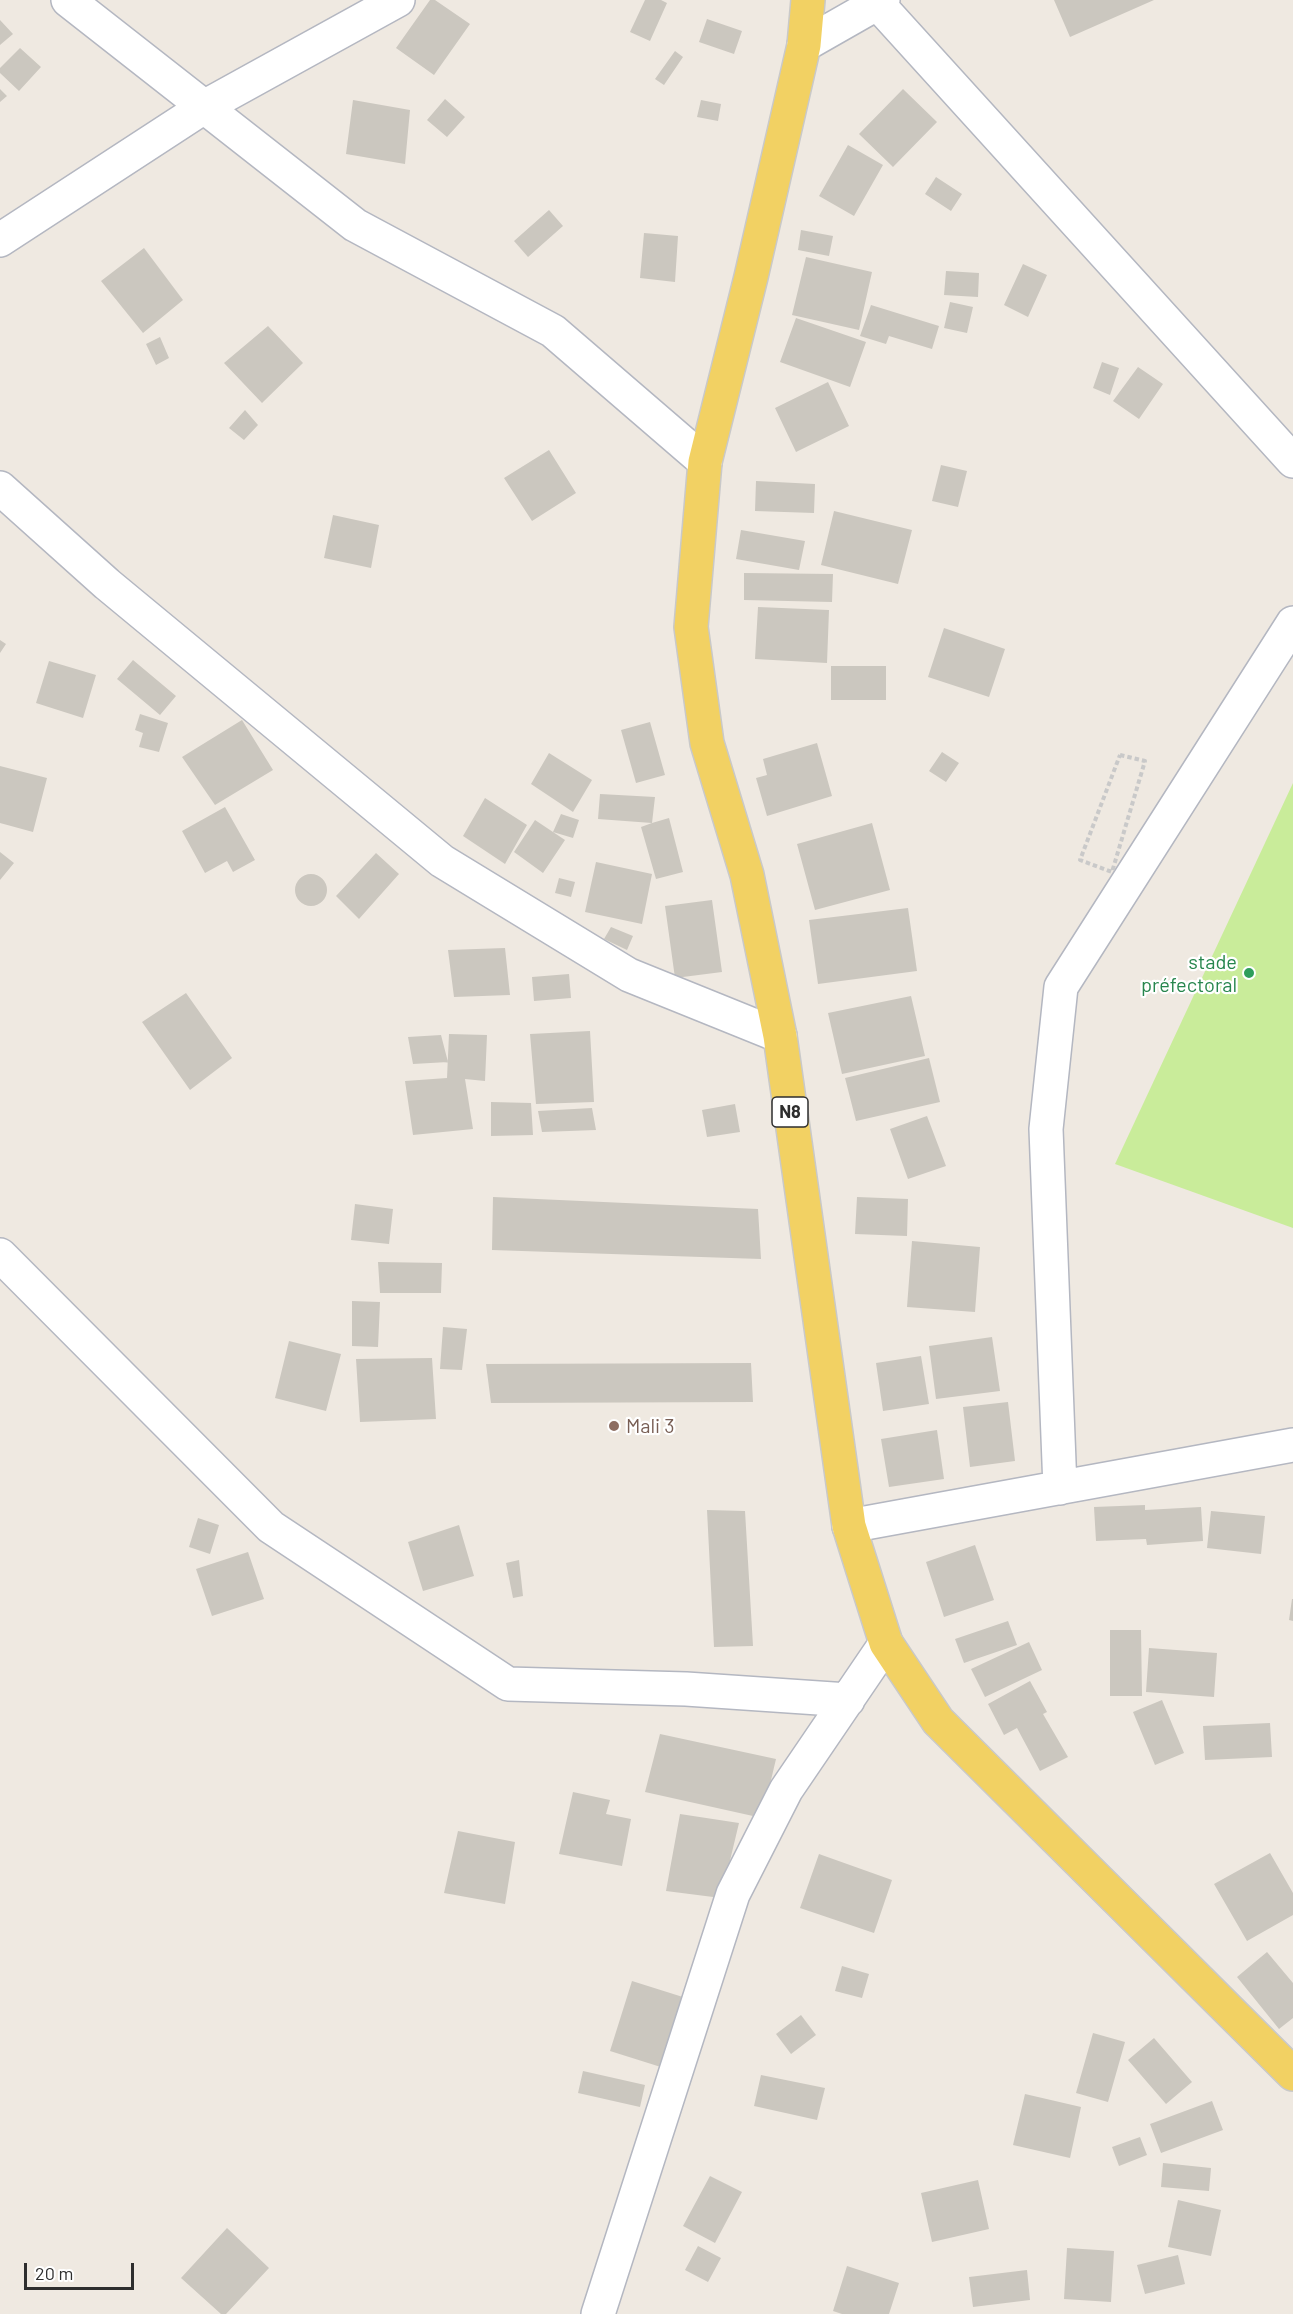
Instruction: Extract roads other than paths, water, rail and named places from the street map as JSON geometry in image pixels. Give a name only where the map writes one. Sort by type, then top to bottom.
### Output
[{"type":"main road","name":"N8","points":[[808,0],[804,45],[751,278],[705,462],[691,627],[707,744],[747,875],[780,1036],[849,1526],[886,1643],[938,1721],[1293,2074]]},
{"type":"street","points":[[68,0],[355,225],[554,331],[705,462]]},
{"type":"street","points":[[0,240],[204,107],[398,0]]},
{"type":"street","points":[[804,45],[880,2],[1293,461]]},
{"type":"street","points":[[0,488],[107,584],[442,861],[629,975],[780,1036]]},
{"type":"street","points":[[1060,1488],[1046,1129],[1061,987],[1293,623]]},
{"type":"street","points":[[0,1255],[271,1527],[508,1684],[686,1689],[848,1700]]},
{"type":"street","points":[[849,1526],[1293,1445]]},
{"type":"street","points":[[598,2314],[733,1894],[786,1791],[886,1643]]},
{"type":"place","name":"stade préfectoral","points":[[1249,973]]},
{"type":"place","name":"Mali 3","points":[[614,1426]]}]
